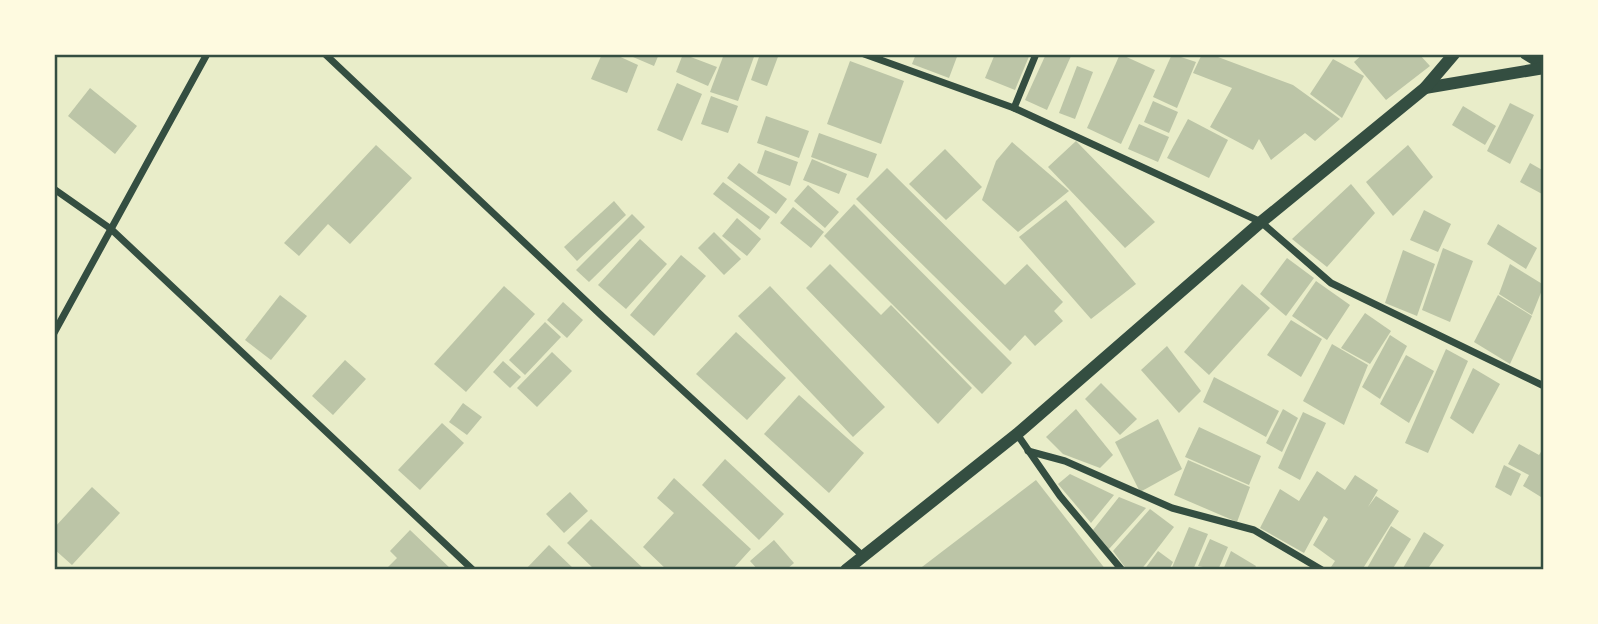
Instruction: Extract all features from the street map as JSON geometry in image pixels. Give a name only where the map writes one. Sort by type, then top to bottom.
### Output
[{"type":"street","points":[[54,333],[207,54]]},
{"type":"street","points":[[325,54],[603,317],[863,556]]},
{"type":"street","points":[[864,54],[1014,108],[1261,222],[1331,283],[1544,386]]},
{"type":"street","points":[[1014,108],[1036,54]]},
{"type":"street","points":[[1526,54],[1544,66]]},
{"type":"street","points":[[846,570],[1017,434],[1261,222],[1425,88],[1452,55]]},
{"type":"street","points":[[1425,88],[1544,66]]},
{"type":"street","points":[[54,189],[111,229],[473,570]]},
{"type":"street","points":[[1017,434],[1060,496],[1122,570]]},
{"type":"street","points":[[1028,451],[1065,461],[1172,508],[1254,530],[1322,570]]},
{"type":"building","points":[[602,54],[614,54],[638,65],[627,93],[591,79]]},
{"type":"building","points":[[626,54],[659,54],[654,66]]},
{"type":"building","points":[[683,54],[717,67],[708,86],[676,72]]},
{"type":"building","points":[[724,54],[755,54],[738,101],[710,92]]},
{"type":"building","points":[[760,54],[779,54],[767,86],[751,80]]},
{"type":"building","points":[[916,54],[958,54],[949,78],[912,64]]},
{"type":"building","points":[[995,54],[1030,54],[1015,90],[985,78]]},
{"type":"building","points":[[1046,54],[1071,56],[1047,110],[1025,100]]},
{"type":"building","points":[[1120,54],[1155,70],[1121,144],[1087,128]]},
{"type":"building","points":[[1172,54],[1196,62],[1177,108],[1153,97]]},
{"type":"building","points":[[1202,54],[1210,54],[1293,85],[1340,119],[1315,141],[1305,133],[1271,160],[1259,139],[1253,150],[1210,127],[1232,88],[1193,73]]},
{"type":"building","points":[[1363,54],[1419,54],[1430,66],[1386,100],[1354,62]]},
{"type":"building","points":[[1333,59],[1364,76],[1342,118],[1310,94]]},
{"type":"building","points":[[850,61],[904,81],[881,144],[827,124]]},
{"type":"building","points":[[1077,66],[1093,72],[1075,119],[1059,113]]},
{"type":"building","points":[[677,83],[702,94],[682,141],[657,130]]},
{"type":"building","points":[[90,88],[137,126],[115,154],[68,116]]},
{"type":"building","points":[[711,96],[738,106],[728,133],[701,124]]},
{"type":"building","points":[[1153,101],[1178,112],[1169,133],[1144,122]]},
{"type":"building","points":[[1510,103],[1534,115],[1510,164],[1487,151]]},
{"type":"building","points":[[1463,106],[1496,126],[1485,145],[1452,125]]},
{"type":"building","points":[[766,116],[809,131],[799,158],[757,143]]},
{"type":"building","points":[[1188,119],[1228,140],[1209,178],[1167,158]]},
{"type":"building","points":[[1139,124],[1169,137],[1158,162],[1128,149]]},
{"type":"building","points":[[819,133],[877,154],[868,178],[811,157]]},
{"type":"building","points":[[1076,141],[1155,222],[1125,248],[1048,167]]},
{"type":"building","points":[[1012,142],[1069,191],[1018,232],[982,200],[996,161]]},
{"type":"building","points":[[376,145],[412,178],[350,244],[328,224],[299,256],[284,243]]},
{"type":"building","points":[[1408,145],[1433,177],[1393,216],[1366,182]]},
{"type":"building","points":[[945,149],[982,187],[946,220],[909,184]]},
{"type":"building","points":[[765,150],[798,162],[790,186],[757,173]]},
{"type":"building","points":[[812,159],[847,174],[839,194],[803,180]]},
{"type":"building","points":[[739,163],[787,199],[776,214],[727,178]]},
{"type":"building","points":[[1530,163],[1544,171],[1544,195],[1520,182]]},
{"type":"building","points":[[887,168],[1005,285],[1027,264],[1063,302],[1054,311],[1063,321],[1035,346],[1025,335],[1010,351],[856,199]]},
{"type":"building","points":[[723,182],[770,217],[760,230],[713,194]]},
{"type":"building","points":[[1351,184],[1375,213],[1327,267],[1292,239]]},
{"type":"building","points":[[808,185],[839,212],[825,228],[794,201]]},
{"type":"building","points":[[1066,200],[1136,284],[1091,319],[1019,237]]},
{"type":"building","points":[[614,201],[626,215],[577,261],[564,247]]},
{"type":"building","points":[[854,204],[1012,363],[982,394],[824,236]]},
{"type":"building","points":[[793,207],[824,232],[811,248],[780,223]]},
{"type":"building","points":[[1424,210],[1451,224],[1438,252],[1410,240]]},
{"type":"building","points":[[632,214],[645,227],[589,282],[576,270]]},
{"type":"building","points":[[737,218],[761,239],[747,256],[722,236]]},
{"type":"building","points":[[1498,224],[1537,248],[1526,269],[1487,244]]},
{"type":"building","points":[[714,232],[741,259],[724,275],[698,248]]},
{"type":"building","points":[[640,239],[667,264],[626,309],[598,285]]},
{"type":"building","points":[[1443,248],[1473,261],[1450,322],[1422,310]]},
{"type":"building","points":[[1403,250],[1435,264],[1417,316],[1385,303]]},
{"type":"building","points":[[681,255],[706,276],[654,336],[630,315]]},
{"type":"building","points":[[1287,258],[1314,278],[1286,316],[1260,294]]},
{"type":"building","points":[[830,264],[881,315],[891,305],[972,388],[938,424],[806,288]]},
{"type":"building","points":[[1510,264],[1544,285],[1532,315],[1499,294]]},
{"type":"building","points":[[1316,281],[1350,305],[1327,340],[1292,316]]},
{"type":"building","points":[[1242,284],[1270,308],[1209,375],[1184,352]]},
{"type":"building","points":[[504,286],[535,314],[466,392],[434,364]]},
{"type":"building","points":[[770,286],[885,407],[853,437],[738,316]]},
{"type":"building","points":[[280,295],[307,316],[271,360],[245,340]]},
{"type":"building","points":[[1498,295],[1532,316],[1510,364],[1474,342]]},
{"type":"building","points":[[563,302],[583,320],[567,338],[547,320]]},
{"type":"building","points":[[1365,313],[1391,331],[1370,364],[1341,348]]},
{"type":"building","points":[[1291,320],[1322,339],[1301,377],[1267,355]]},
{"type":"building","points":[[545,322],[561,337],[525,375],[509,360]]},
{"type":"building","points":[[736,332],[786,378],[747,420],[696,374]]},
{"type":"building","points":[[1390,335],[1407,346],[1380,399],[1362,387]]},
{"type":"building","points":[[1332,344],[1368,365],[1344,425],[1303,401]]},
{"type":"building","points":[[1167,346],[1201,391],[1179,413],[1141,370]]},
{"type":"building","points":[[1446,349],[1468,361],[1428,453],[1405,443]]},
{"type":"building","points":[[552,352],[572,371],[537,407],[517,388]]},
{"type":"building","points":[[1406,355],[1434,371],[1409,423],[1380,404]]},
{"type":"building","points":[[345,360],[366,379],[333,415],[312,396]]},
{"type":"building","points":[[503,361],[521,377],[510,388],[493,372]]},
{"type":"building","points":[[1473,368],[1500,384],[1473,434],[1450,418]]},
{"type":"building","points":[[1214,377],[1279,411],[1266,437],[1203,402]]},
{"type":"building","points":[[1101,383],[1137,419],[1120,435],[1085,399]]},
{"type":"building","points":[[799,395],[864,453],[829,493],[764,434]]},
{"type":"building","points":[[463,403],[482,417],[467,435],[449,422]]},
{"type":"building","points":[[1076,409],[1113,455],[1100,468],[1063,454],[1046,437]]},
{"type":"building","points":[[1283,409],[1298,418],[1282,452],[1266,443]]},
{"type":"building","points":[[1303,412],[1326,423],[1300,480],[1278,468]]},
{"type":"building","points":[[1158,419],[1182,469],[1140,492],[1115,442]]},
{"type":"building","points":[[442,423],[464,443],[420,490],[398,470]]},
{"type":"building","points":[[1199,427],[1261,456],[1249,485],[1185,457]]},
{"type":"building","points":[[1519,444],[1539,455],[1544,447],[1541,497],[1523,486],[1529,475],[1508,464]]},
{"type":"building","points":[[725,459],[784,514],[759,540],[702,485]]},
{"type":"building","points":[[1188,460],[1250,487],[1237,522],[1174,495]]},
{"type":"building","points":[[1504,465],[1521,474],[1511,496],[1495,487]]},
{"type":"building","points":[[1317,471],[1345,490],[1355,475],[1378,490],[1368,507],[1376,496],[1399,511],[1362,570],[1336,570],[1331,567],[1335,561],[1313,545],[1328,519],[1324,516],[1304,553],[1260,528],[1280,489],[1299,501]]},
{"type":"building","points":[[1070,474],[1114,495],[1091,523],[1058,484]]},
{"type":"building","points":[[674,478],[751,549],[732,570],[667,570],[643,547],[674,513],[657,498]]},
{"type":"building","points":[[1036,480],[1106,570],[918,570]]},
{"type":"building","points":[[92,487],[120,513],[72,565],[54,549],[54,528]]},
{"type":"building","points":[[570,492],[588,511],[564,533],[546,514]]},
{"type":"building","points":[[1119,497],[1146,508],[1109,549],[1093,530]]},
{"type":"building","points":[[1150,509],[1174,527],[1141,570],[1127,570],[1113,551]]},
{"type":"building","points":[[591,519],[645,570],[595,570],[567,543]]},
{"type":"building","points":[[1391,526],[1411,539],[1392,570],[1366,570]]},
{"type":"building","points":[[1189,527],[1208,534],[1193,570],[1171,570]]},
{"type":"building","points":[[410,530],[452,570],[385,570],[397,558],[390,551]]},
{"type":"building","points":[[1424,532],[1444,545],[1427,570],[1402,570]]},
{"type":"building","points":[[1210,539],[1228,547],[1218,570],[1198,566]]},
{"type":"building","points":[[774,540],[794,563],[786,570],[758,570],[750,561]]},
{"type":"building","points":[[549,545],[575,570],[525,570]]},
{"type":"building","points":[[1158,551],[1173,562],[1169,570],[1144,570]]},
{"type":"building","points":[[1231,551],[1256,566],[1254,570],[1223,570]]}]
